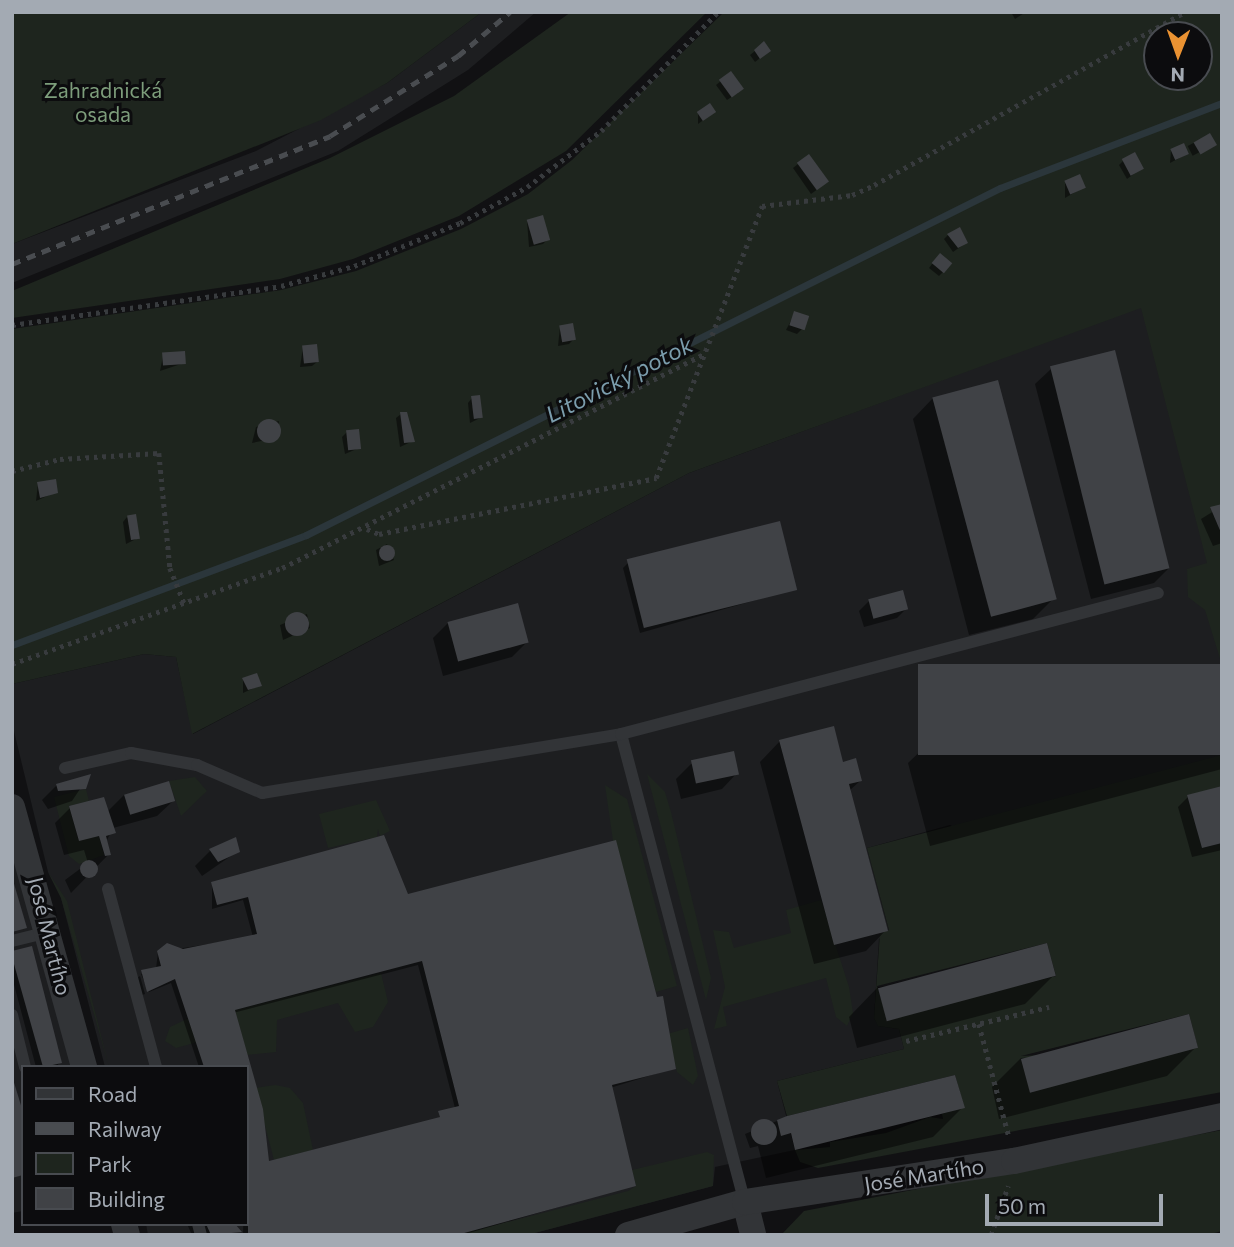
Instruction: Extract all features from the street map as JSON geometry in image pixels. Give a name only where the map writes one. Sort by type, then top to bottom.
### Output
[{"type":"street","name":"José Martího","points":[[12,807],[49,932],[83,1065]]},
{"type":"street","name":"José Martího","points":[[628,1235],[745,1202],[1014,1161],[1222,1116]]},
{"type":"street","points":[[745,1202],[753,1235]]},
{"type":"lane","points":[[65,768],[131,753],[197,765],[262,793],[621,734],[1158,593]]},
{"type":"lane","points":[[621,734],[745,1202]]},
{"type":"lane","points":[[108,889],[155,1065]]},
{"type":"lane","points":[[12,941],[49,932]]},
{"type":"lane","points":[[12,1016],[24,1065]]},
{"type":"path","points":[[12,325],[281,286],[354,267],[460,223],[527,187],[601,131],[718,12]]},
{"type":"path","points":[[367,529],[379,534],[656,478],[762,206],[852,195],[874,185],[1185,12]]},
{"type":"path","points":[[12,664],[184,603],[367,529],[703,354]]},
{"type":"path","points":[[12,471],[60,459],[159,453],[170,568],[184,603]]},
{"type":"path","points":[[906,1041],[1049,1007]]},
{"type":"path","points":[[979,1024],[1010,1141]]},
{"type":"path","points":[[991,1235],[1011,1178]]},
{"type":"shaded area","points":[[482,12],[536,12],[468,70],[338,151],[12,283],[12,244],[256,151],[387,83]]},
{"type":"shaded area","points":[[1222,277],[1222,990],[950,825],[867,848],[889,931],[879,939],[874,1018],[879,1026],[899,1029],[904,1049],[777,1081],[795,1150],[715,1167],[713,1186],[527,1235],[148,1235],[146,1226],[248,1226],[248,1065],[104,1065],[61,898],[48,872],[12,723],[12,684],[144,654],[176,657],[193,734],[689,473]]},
{"type":"shaded area","points":[[12,835],[73,1065],[21,1065],[21,1211],[12,1213]]},
{"type":"green space","name":"Zahradnická osada","points":[[12,12],[482,12],[387,83],[321,120],[12,244]]},
{"type":"green space","points":[[571,12],[707,12],[566,151],[459,216],[353,259],[280,279],[12,318],[12,291],[330,158],[454,96]]},
{"type":"green space","points":[[724,12],[1222,12],[1222,504],[1210,508],[1222,535],[1222,665],[1205,610],[1188,597],[1187,569],[1207,563],[1141,308],[689,473],[192,734],[176,657],[144,654],[12,684],[12,329],[281,290],[356,271],[461,229],[528,194],[572,160]]},
{"type":"green space","points":[[1222,755],[1222,786],[1187,796],[1202,848],[1222,843],[1222,1092],[818,1168],[800,1162],[795,1150],[830,1147],[830,1142],[886,1133],[930,1117],[943,1119],[942,1114],[964,1107],[955,1075],[787,1116],[777,1081],[904,1049],[899,1029],[878,1026],[874,1018],[880,933],[889,930],[867,848]],"holes":[[[1047,943],[1056,976],[887,1019],[877,986]],[[1189,1014],[1198,1048],[1021,1056]]]},
{"type":"green space","points":[[647,774],[665,792],[671,812],[711,978],[706,1000]]},
{"type":"green space","points":[[195,777],[207,791],[181,816],[169,781]]},
{"type":"green space","points":[[605,785],[627,799],[677,986],[656,992],[613,841]]},
{"type":"green space","points":[[86,789],[89,801],[69,806],[78,840],[99,836],[104,855],[79,864],[69,856],[54,797]]},
{"type":"green space","points":[[376,800],[390,831],[380,836],[378,829],[377,837],[328,848],[319,814]]},
{"type":"green space","points":[[48,872],[67,901],[108,1065],[108,1065],[61,898]]},
{"type":"green space","points":[[821,900],[849,987],[853,1013],[847,1026],[836,1017],[826,978],[723,1007],[727,1026],[714,1029],[725,987],[713,930],[729,932],[734,948],[791,933],[786,910]]},
{"type":"green space","points":[[381,973],[388,1002],[373,1027],[355,1032],[338,1003],[277,1020],[276,1052],[247,1055],[235,1010]]},
{"type":"green space","points":[[191,1017],[198,1042],[176,1048],[165,1041],[170,1027]]},
{"type":"green space","points":[[688,1028],[698,1076],[693,1085],[677,1072],[667,1034]]},
{"type":"green space","points":[[275,1085],[290,1088],[303,1103],[313,1150],[274,1160],[255,1088]]},
{"type":"green space","points":[[1222,1130],[1222,1231],[1207,1235],[781,1235],[804,1211]]},
{"type":"green space","points":[[707,1152],[714,1155],[713,1186],[527,1235],[457,1235],[628,1191],[636,1186],[632,1170]]},
{"type":"building","points":[[764,41],[771,51],[760,59],[754,50]]},
{"type":"building","points":[[731,71],[744,89],[732,98],[719,80]]},
{"type":"building","points":[[710,103],[716,112],[703,121],[697,112]]},
{"type":"building","points":[[1210,133],[1217,145],[1201,155],[1194,142]]},
{"type":"building","points":[[1184,143],[1189,154],[1175,160],[1170,149]]},
{"type":"building","points":[[1135,152],[1144,169],[1131,176],[1122,159]]},
{"type":"building","points":[[809,154],[829,182],[817,190],[797,163]]},
{"type":"building","points":[[1080,174],[1086,188],[1070,194],[1064,181]]},
{"type":"building","points":[[543,215],[550,240],[534,245],[527,220]]},
{"type":"building","points":[[960,227],[968,243],[958,248],[947,234]]},
{"type":"building","points":[[940,253],[952,263],[944,273],[932,263]]},
{"type":"building","points":[[794,311],[809,316],[805,330],[789,325]]},
{"type":"building","points":[[573,323],[576,340],[562,342],[559,325]]},
{"type":"building","points":[[317,344],[319,362],[304,363],[302,346]]},
{"type":"building","points":[[1115,350],[1169,568],[1104,585],[1050,366]]},
{"type":"building","points":[[185,351],[186,364],[163,366],[162,353]]},
{"type":"building","points":[[998,380],[1057,599],[991,617],[932,398]]},
{"type":"building","points":[[480,395],[483,418],[474,419],[471,396]]},
{"type":"building","points":[[400,412],[407,412],[415,442],[404,443]]},
{"type":"building","points":[[269,419],[277,423],[281,431],[277,439],[269,443],[261,439],[257,431],[261,423]]},
{"type":"building","points":[[359,429],[361,449],[348,450],[346,430]]},
{"type":"building","points":[[56,479],[58,493],[40,498],[37,482]]},
{"type":"building","points":[[1222,504],[1222,535],[1210,507]]},
{"type":"building","points":[[136,514],[140,539],[131,540],[127,515]]},
{"type":"building","points":[[780,521],[797,590],[644,628],[627,559]]},
{"type":"building","points":[[384,545],[390,545],[395,553],[393,559],[384,561],[379,556],[379,550]]},
{"type":"building","points":[[903,590],[908,609],[873,619],[868,599]]},
{"type":"building","points":[[518,603],[529,643],[458,661],[447,622]]},
{"type":"building","points":[[297,612],[306,615],[309,624],[306,633],[297,636],[288,633],[285,624],[288,615]]},
{"type":"building","points":[[918,664],[1222,664],[1222,755],[918,755]]},
{"type":"building","points":[[257,673],[262,686],[248,690],[242,678]]},
{"type":"building","points":[[834,726],[843,762],[856,758],[862,781],[849,784],[888,931],[834,945],[779,740]]},
{"type":"building","points":[[734,751],[739,774],[696,784],[691,760]]},
{"type":"building","points":[[91,774],[86,789],[58,791],[56,784]]},
{"type":"building","points":[[169,781],[175,801],[130,815],[124,795]]},
{"type":"building","points":[[1222,786],[1222,843],[1202,848],[1187,795]]},
{"type":"building","points":[[104,797],[116,833],[106,836],[111,855],[105,856],[99,836],[79,841],[69,806]]},
{"type":"building","points":[[384,835],[408,894],[616,840],[657,997],[663,996],[676,1069],[612,1085],[636,1186],[457,1235],[248,1235],[248,1065],[203,1065],[175,979],[147,992],[141,970],[161,966],[157,951],[167,943],[183,949],[257,934],[248,897],[217,905],[211,882]],"holes":[[[422,961],[459,1106],[438,1111],[440,1117],[269,1161],[263,1109],[235,1010]]]},
{"type":"building","points":[[236,837],[240,852],[218,862],[209,849]]},
{"type":"building","points":[[89,860],[95,863],[98,869],[95,875],[89,878],[83,875],[80,869],[83,863]]},
{"type":"building","points":[[12,877],[27,928],[12,932]]},
{"type":"building","points":[[1047,943],[1056,976],[887,1021],[878,988]]},
{"type":"building","points":[[32,946],[62,1063],[42,1065],[12,951]]},
{"type":"building","points":[[1189,1014],[1198,1048],[1030,1093],[1021,1059]]},
{"type":"building","points":[[955,1075],[965,1108],[795,1150],[791,1133],[781,1136],[777,1120],[787,1116]]},
{"type":"building","points":[[12,1076],[21,1105],[21,1176],[12,1178]]},
{"type":"building","points":[[764,1119],[773,1123],[777,1132],[773,1141],[764,1145],[755,1141],[751,1132],[755,1123]]},
{"type":"building","points":[[207,1226],[237,1226],[242,1232],[211,1235]]},
{"type":"waterway","name":"Litovický potok","points":[[12,645],[306,535],[1000,188],[1222,103]]},
{"type":"railway","points":[[12,264],[330,136],[458,56],[510,12]]}]
